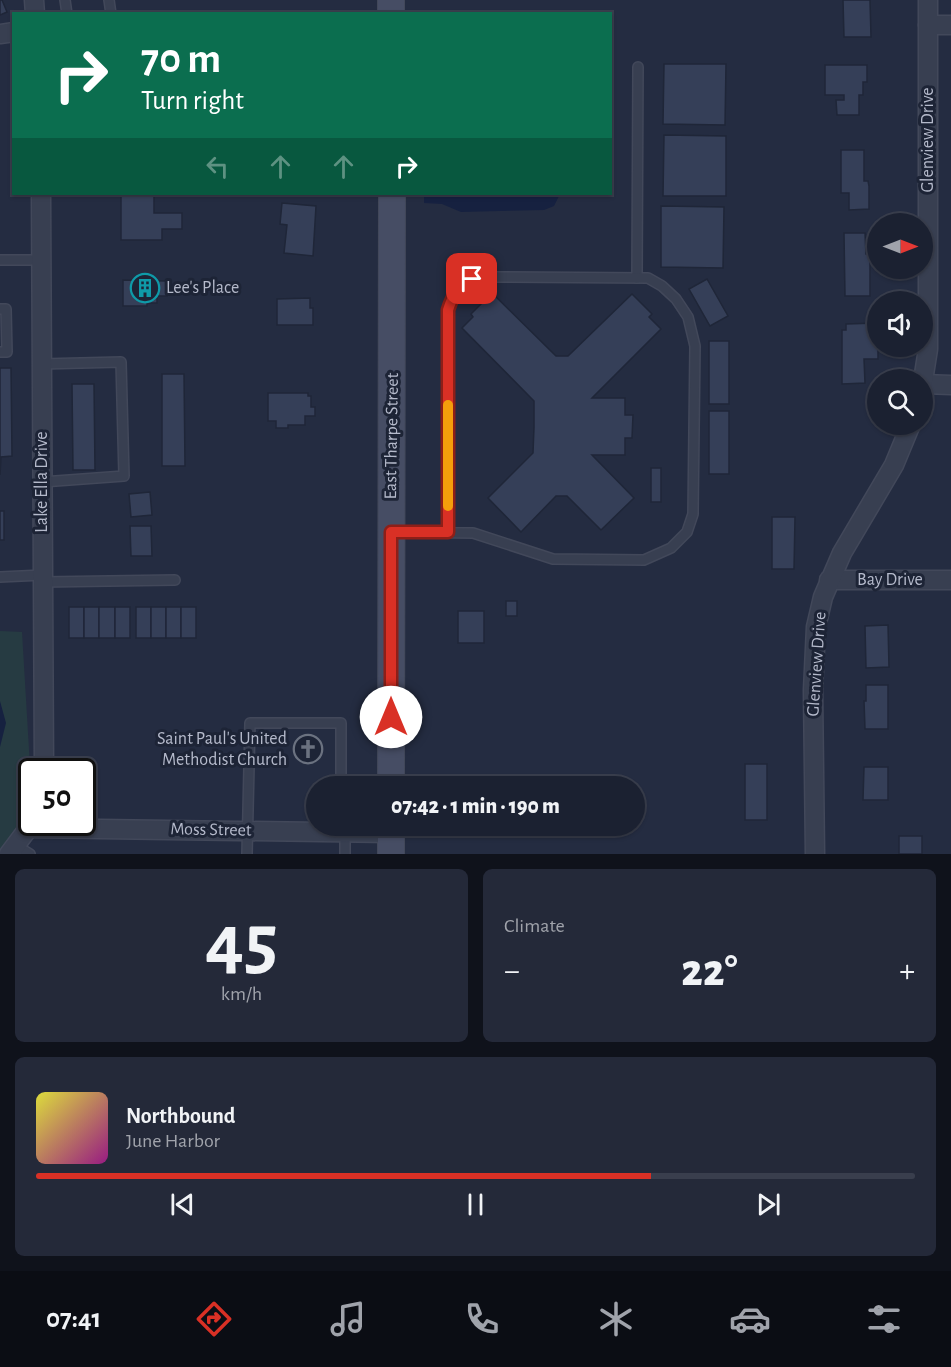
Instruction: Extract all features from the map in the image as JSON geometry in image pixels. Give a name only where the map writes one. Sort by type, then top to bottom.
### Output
[{"type":"main road","name":"East Tharpe Street","points":[[391,776],[392,195]]},
{"type":"street","name":"Glenview Drive","points":[[925,369],[928,350],[928,0]]},
{"type":"street","points":[[928,25],[951,25]]},
{"type":"street","name":"Lake Ella Drive","points":[[41,195],[44,758]]},
{"type":"street","points":[[933,386],[951,385]]},
{"type":"street","name":"Glenview Drive","points":[[815,854],[813,690],[816,627],[829,580],[894,465],[906,435]]},
{"type":"street","name":"Bay Drive","points":[[829,580],[951,580]]},
{"type":"street","name":"Moss Street","points":[[96,827],[306,830]]},
{"type":"street","points":[[19,851],[26,836]]},
{"type":"lane","points":[[637,278],[638,67]]},
{"type":"lane","points":[[0,260],[41,260]]},
{"type":"lane","points":[[391,532],[473,533],[553,559],[644,560],[671,548],[687,532],[693,514],[695,346],[688,317],[676,299],[648,278],[491,277],[472,279],[453,296],[448,310],[448,532]]},
{"type":"lane","points":[[0,309],[6,309],[7,352],[0,352]]},
{"type":"lane","points":[[42,364],[121,362],[124,476],[42,482]]},
{"type":"lane","points":[[0,578],[175,580]]},
{"type":"lane","points":[[247,854],[249,723],[340,723],[341,776]]},
{"type":"lane","points":[[343,836],[345,854]]},
{"type":"shaded area","points":[[0,631],[22,632],[30,758],[18,758],[18,828],[0,850]]},
{"type":"water","points":[[424,195],[560,195],[554,206],[544,210],[461,212],[442,204],[424,203]]},
{"type":"water","points":[[0,701],[6,723],[0,747]]},
{"type":"building","points":[[0,0],[7,12],[0,15]]},
{"type":"building","points":[[843,0],[870,0],[871,37],[844,37]]},
{"type":"building","points":[[664,64],[726,64],[725,125],[663,124]]},
{"type":"building","points":[[825,65],[867,65],[867,82],[863,82],[863,95],[859,95],[859,115],[837,115],[836,100],[844,100],[844,95],[825,95]]},
{"type":"building","points":[[664,135],[726,136],[726,196],[663,196]]},
{"type":"building","points":[[841,150],[864,150],[864,181],[868,181],[869,186],[869,209],[849,210],[849,193],[841,193]]},
{"type":"building","points":[[121,195],[154,195],[154,213],[182,213],[182,229],[162,229],[162,240],[121,240]]},
{"type":"building","points":[[282,203],[316,206],[313,256],[284,253],[287,225],[280,224]]},
{"type":"building","points":[[661,206],[724,207],[723,268],[661,267]]},
{"type":"building","points":[[844,233],[865,233],[867,279],[870,279],[870,291],[867,291],[867,296],[845,296]]},
{"type":"building","points":[[707,279],[728,316],[710,326],[689,289]]},
{"type":"building","name":"Lee's Place","points":[[123,280],[167,281],[167,296],[157,296],[157,303],[147,303],[147,306],[123,306]]},
{"type":"building","points":[[492,293],[556,356],[568,356],[632,294],[652,314],[649,317],[661,329],[592,398],[625,398],[625,415],[633,415],[632,438],[625,438],[625,455],[592,455],[634,498],[601,530],[567,496],[556,496],[521,532],[488,498],[533,453],[534,427],[534,401],[462,328],[473,317],[471,314]]},
{"type":"building","points":[[310,298],[310,308],[313,308],[313,325],[277,325],[277,299]]},
{"type":"building","points":[[867,323],[867,357],[878,357],[878,359],[864,359],[865,383],[842,384],[842,330],[846,330],[846,324]]},
{"type":"building","points":[[709,341],[729,341],[729,404],[709,404]]},
{"type":"building","points":[[0,368],[11,368],[12,456],[1,457],[0,475]]},
{"type":"building","points":[[162,374],[184,374],[185,466],[162,466]]},
{"type":"building","points":[[72,384],[94,384],[95,470],[73,470]]},
{"type":"building","points":[[268,393],[308,393],[308,396],[311,396],[311,407],[315,407],[315,416],[305,416],[305,425],[276,428],[276,421],[268,421]]},
{"type":"building","points":[[709,411],[729,411],[729,474],[709,474]]},
{"type":"building","points":[[651,468],[661,468],[661,502],[651,502]]},
{"type":"building","points":[[150,492],[152,515],[131,517],[129,494]]},
{"type":"building","points":[[0,511],[4,511],[4,540],[0,540]]},
{"type":"building","points":[[772,517],[795,517],[794,569],[772,569]]},
{"type":"building","points":[[130,526],[151,526],[152,556],[131,556]]},
{"type":"building","points":[[506,601],[517,601],[517,616],[506,616]]},
{"type":"building","points":[[69,607],[84,607],[84,638],[69,638]]},
{"type":"building","points":[[84,607],[99,607],[99,638],[84,638]]},
{"type":"building","points":[[99,607],[115,607],[115,638],[99,638]]},
{"type":"building","points":[[115,607],[130,607],[130,638],[115,638]]},
{"type":"building","points":[[136,607],[151,607],[151,638],[136,638]]},
{"type":"building","points":[[151,607],[166,607],[166,638],[151,638]]},
{"type":"building","points":[[166,607],[181,607],[181,638],[166,638]]},
{"type":"building","points":[[181,607],[196,607],[196,638],[181,638]]},
{"type":"building","points":[[458,611],[484,611],[484,643],[458,643]]},
{"type":"building","points":[[888,625],[889,667],[866,668],[865,626]]},
{"type":"building","points":[[866,685],[888,685],[888,729],[865,729]]},
{"type":"building","points":[[745,764],[767,764],[767,820],[745,820]]},
{"type":"building","points":[[864,767],[888,767],[888,800],[863,800]]},
{"type":"building","points":[[899,836],[922,836],[922,854],[899,854]]},
{"type":"slow traffic","points":[[448,405],[448,506]]},
{"type":"place","name":"Lee's Place","points":[[145,288]]},
{"type":"place","name":"Saint Paul's United Methodist Church","points":[[308,749]]},
{"type":"route","points":[[391,717],[391,532],[448,532],[448,310],[453,296],[472,279]]}]
